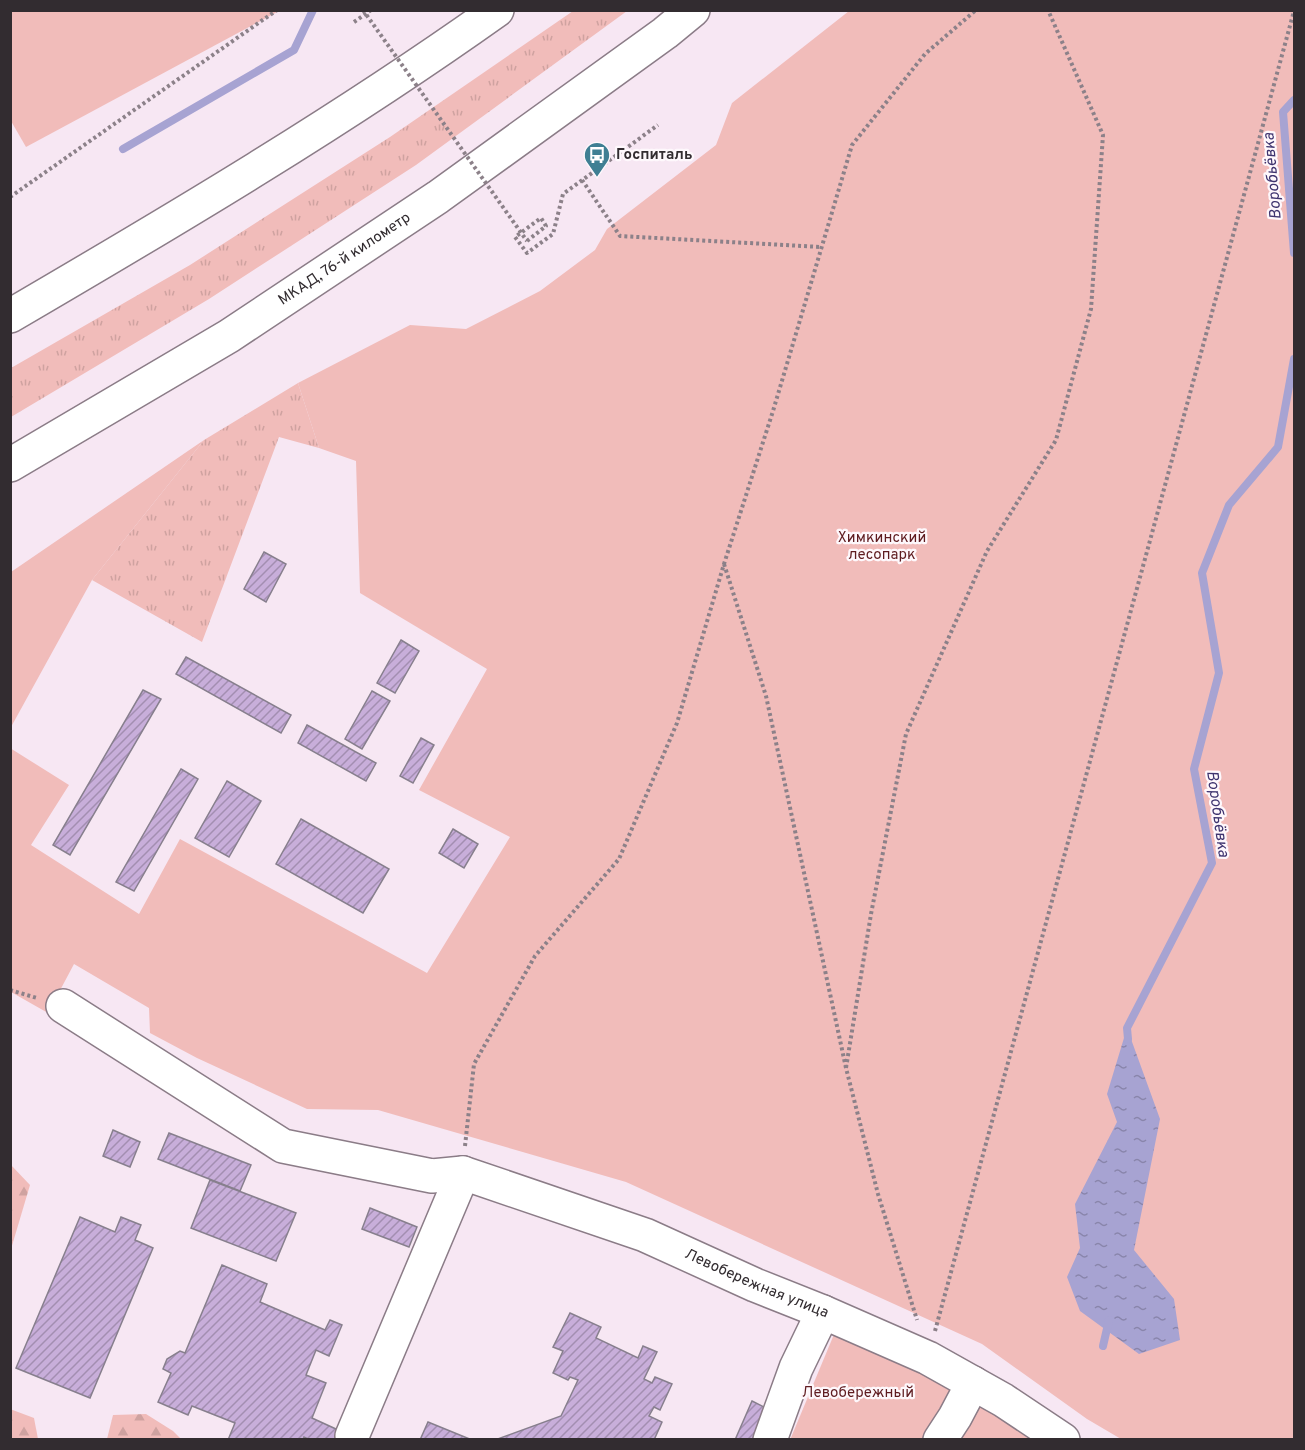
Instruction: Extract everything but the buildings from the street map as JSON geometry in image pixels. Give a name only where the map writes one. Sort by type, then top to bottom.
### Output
[{"type":"main road","points":[[10,316],[163,226],[370,98],[497,10]]},
{"type":"main road","name":"МКАД, 76-й километр","points":[[10,465],[229,336],[438,197],[693,10]]},
{"type":"main road","name":"Левобережная улица","points":[[63,1006],[283,1146],[447,1175],[645,1235],[754,1285],[928,1358],[1003,1400],[1062,1440]]},
{"type":"main road","points":[[352,1436],[447,1175]]},
{"type":"main road","points":[[770,1440],[796,1368],[823,1312]]},
{"type":"main road","points":[[940,1440],[973,1383]]},
{"type":"path","points":[[10,196],[278,10]]},
{"type":"path","points":[[363,10],[526,241],[546,226],[541,218],[515,237],[527,253],[553,234],[563,194],[658,125]]},
{"type":"path","points":[[354,22],[370,10]]},
{"type":"path","points":[[447,1175],[474,1064],[535,956],[619,859],[677,723],[852,145],[925,54],[976,10]]},
{"type":"path","points":[[846,1068],[871,914],[906,734],[987,551],[1056,440],[1090,309],[1103,135],[1048,10]]},
{"type":"path","points":[[928,1358],[1294,11]]},
{"type":"path","points":[[582,180],[620,236],[821,247]]},
{"type":"path","points":[[724,564],[766,696],[846,1068],[879,1194],[928,1358]]},
{"type":"green space","points":[[10,11],[279,11],[26,147],[11,121]]},
{"type":"green space","points":[[573,11],[627,11],[416,165],[209,299],[11,417],[11,368],[190,265],[390,137]]},
{"type":"green space","name":"Химкинский лесопарк","points":[[849,11],[1294,11],[1294,1439],[1121,1439],[1087,1419],[982,1344],[626,1182],[378,1110],[307,1109],[197,1058],[150,1033],[149,1008],[74,964],[48,1013],[11,992],[10,748],[69,785],[31,845],[139,914],[180,839],[427,973],[510,837],[419,790],[487,669],[360,593],[356,461],[319,448],[298,383],[410,325],[466,329],[540,291],[595,250],[607,229],[716,145],[732,103]]},
{"type":"green space","points":[[298,383],[319,448],[279,437],[202,642],[92,580],[204,440]]},
{"type":"green space","points":[[204,440],[92,580],[11,727],[11,572]]},
{"type":"green space","points":[[11,1165],[30,1185],[11,1249]]},
{"type":"green space","name":"Левобережный","points":[[835,1332],[996,1407],[1043,1440],[790,1440]]},
{"type":"green space","points":[[10,1409],[34,1418],[38,1439],[11,1439]]},
{"type":"green space","points":[[146,1414],[173,1431],[181,1439],[107,1439],[113,1415]]},
{"type":"water","points":[[1127,1028],[1160,1119],[1134,1250],[1174,1299],[1180,1340],[1139,1354],[1080,1311],[1067,1277],[1080,1248],[1075,1204],[1117,1122],[1107,1094]]},
{"type":"waterway","points":[[123,149],[294,50],[313,10]]},
{"type":"waterway","name":"Воробьёвка","points":[[1294,100],[1283,112],[1294,253]]},
{"type":"waterway","name":"Воробьёвка","points":[[1128,1039],[1127,1028],[1212,863],[1194,769],[1219,673],[1202,573],[1229,505],[1278,447],[1294,359]]},
{"type":"waterway","name":"Воробьёвка","points":[[1103,1346],[1109,1320]]},
{"type":"place","name":"Госпиталь","points":[[597,178]]}]
